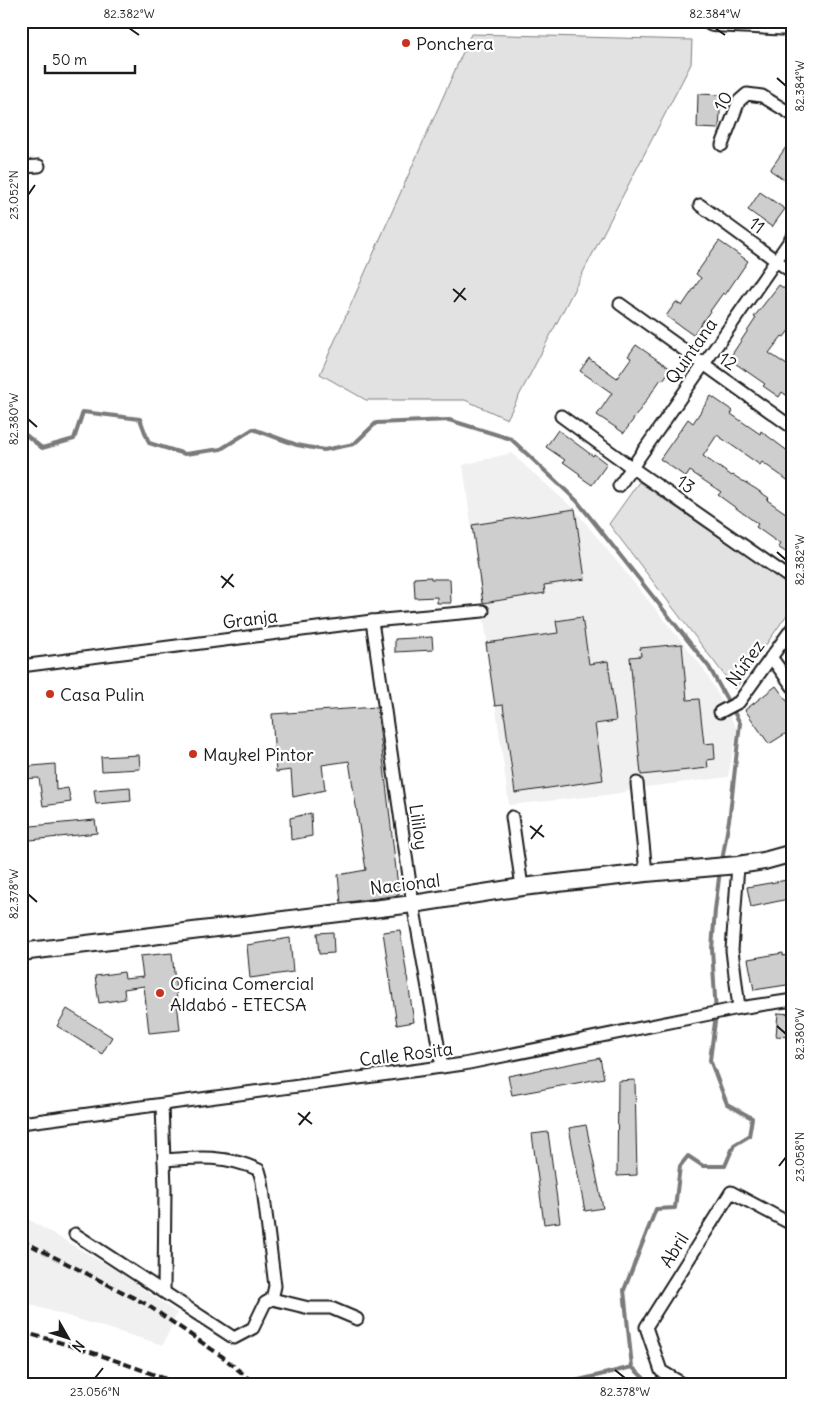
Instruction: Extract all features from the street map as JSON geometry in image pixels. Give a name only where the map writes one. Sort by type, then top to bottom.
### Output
[{"type":"highway","points":[[713,21],[793,25]]},
{"type":"street","name":"10","points":[[722,145],[739,101],[747,94],[762,96],[793,115]]},
{"type":"street","points":[[21,168],[39,166]]},
{"type":"street","name":"11","points":[[700,205],[793,273]]},
{"type":"street","name":"Quintana","points":[[618,486],[793,236]]},
{"type":"street","name":"12","points":[[620,304],[793,428]]},
{"type":"street","name":"13","points":[[561,416],[793,580]]},
{"type":"street","name":"Granja","points":[[21,666],[372,621],[483,612]]},
{"type":"street","name":"Lililoy","points":[[372,621],[413,904],[442,1067]]},
{"type":"street","name":"Núñez","points":[[720,712],[740,702],[793,627]]},
{"type":"street","points":[[771,657],[793,687]]},
{"type":"street","points":[[636,783],[646,873]]},
{"type":"street","points":[[512,817],[522,887]]},
{"type":"street","name":"Nacional","points":[[21,952],[413,904],[522,887],[733,865],[764,861],[793,853]]},
{"type":"street","points":[[733,865],[732,950],[739,1008]]},
{"type":"street","name":"Calle Rosita","points":[[21,1123],[464,1064],[739,1008],[793,1000]]},
{"type":"street","points":[[162,1105],[164,1291]]},
{"type":"street","points":[[75,1234],[234,1338],[252,1328],[265,1304],[272,1299],[275,1286],[259,1170],[246,1164],[207,1156],[164,1160]]},
{"type":"street","name":"Abril","points":[[683,1384],[661,1371],[646,1326],[731,1192],[793,1225]]},
{"type":"street","points":[[272,1299],[309,1308],[331,1308],[357,1319]]},
{"type":"shaded area","points":[[471,34],[692,40],[691,64],[507,419],[465,400],[366,400],[320,374]]},
{"type":"shaded area","points":[[511,453],[575,510],[704,669],[737,729],[728,777],[646,787],[615,794],[509,805],[463,465]]},
{"type":"shaded area","points":[[639,482],[793,588],[793,606],[735,689],[609,524]]},
{"type":"shaded area","points":[[21,1215],[122,1274],[177,1313],[163,1345],[21,1302]]},
{"type":"building","points":[[698,94],[721,95],[719,129],[697,128]]},
{"type":"building","points":[[793,137],[793,186],[770,170]]},
{"type":"building","points":[[760,192],[785,209],[772,227],[748,210]]},
{"type":"building","points":[[719,241],[748,261],[725,295],[723,293],[693,335],[666,316],[676,302],[682,306],[701,278],[696,274]]},
{"type":"building","points":[[779,285],[793,294],[793,325],[769,353],[793,369],[793,400],[782,392],[779,397],[763,386],[765,384],[729,359],[756,318],[754,317]]},
{"type":"building","points":[[636,345],[671,369],[663,380],[661,379],[624,433],[597,415],[612,393],[580,371],[589,358],[617,378],[631,358],[628,356]]},
{"type":"building","points":[[711,396],[733,411],[731,414],[760,434],[761,431],[793,455],[793,484],[762,462],[760,465],[717,435],[703,456],[732,476],[756,489],[769,498],[767,500],[793,518],[793,557],[778,547],[780,544],[756,527],[758,524],[718,495],[721,492],[690,471],[686,477],[660,459],[688,419],[693,423]]},
{"type":"building","points":[[558,430],[607,464],[592,485],[563,462],[565,460],[546,447]]},
{"type":"building","points":[[575,509],[585,579],[544,585],[545,593],[483,603],[472,525]]},
{"type":"building","points":[[431,577],[431,579],[450,579],[451,603],[437,603],[437,597],[415,598],[414,578]]},
{"type":"building","points":[[582,617],[589,664],[608,661],[616,721],[595,724],[603,780],[515,793],[503,705],[495,706],[486,643],[558,633],[556,621]]},
{"type":"building","points":[[432,637],[433,650],[395,652],[395,639]]},
{"type":"building","points":[[682,644],[687,700],[699,699],[704,744],[714,743],[715,759],[707,760],[708,768],[641,775],[630,657],[641,656],[640,648]]},
{"type":"building","points":[[776,686],[793,709],[793,729],[769,744],[745,710]]},
{"type":"building","points":[[377,707],[399,895],[341,903],[338,875],[366,870],[349,761],[322,765],[325,790],[293,797],[291,770],[276,772],[272,714]]},
{"type":"building","points":[[139,755],[140,769],[102,771],[101,757]]},
{"type":"building","points":[[55,764],[56,790],[68,788],[71,802],[43,806],[39,778],[21,779],[21,767]]},
{"type":"building","points":[[130,787],[131,801],[96,804],[94,790]]},
{"type":"building","points":[[311,813],[312,836],[291,840],[290,818]]},
{"type":"building","points":[[95,820],[97,833],[21,841],[21,827]]},
{"type":"building","points":[[793,879],[793,898],[751,907],[747,887]]},
{"type":"building","points":[[400,930],[414,1022],[397,1025],[383,932]]},
{"type":"building","points":[[333,932],[334,953],[319,954],[317,933]]},
{"type":"building","points":[[290,938],[293,972],[250,978],[247,945]]},
{"type":"building","name":"Oficina Comercial Aldabó - ETECSA","points":[[172,953],[180,1030],[149,1033],[144,986],[124,989],[125,999],[99,1003],[95,976],[124,972],[125,979],[143,977],[140,956]]},
{"type":"building","points":[[783,953],[783,956],[793,954],[793,984],[754,990],[748,959]]},
{"type":"building","points":[[67,1009],[112,1037],[102,1054],[57,1026]]},
{"type":"building","points":[[778,1013],[792,1014],[790,1037],[776,1036]]},
{"type":"building","points":[[600,1058],[604,1078],[512,1095],[508,1076]]},
{"type":"building","points":[[635,1080],[637,1175],[617,1176],[618,1081]]},
{"type":"building","points":[[586,1125],[603,1208],[585,1211],[569,1128]]},
{"type":"building","points":[[548,1132],[560,1222],[544,1224],[532,1134]]},
{"type":"waterway","points":[[21,435],[26,435],[42,448],[74,439],[83,412],[140,419],[149,443],[185,454],[221,449],[253,429],[297,445],[324,450],[354,444],[376,423],[449,420],[511,439],[577,501],[709,667],[740,723],[730,814],[722,861]]},
{"type":"waterway","points":[[650,1384],[632,1367],[624,1290],[656,1209],[675,1208],[680,1166],[688,1156],[703,1166],[725,1166],[734,1145],[749,1136],[752,1118],[727,1104],[710,1060],[716,1014],[712,949],[720,870]]},
{"type":"waterway","points":[[563,1384],[632,1367]]},
{"type":"waterway","points":[[507,1384],[513,1381],[552,1384]]},
{"type":"railway","points":[[21,1240],[146,1304],[223,1357],[255,1384]]},
{"type":"railway","points":[[21,1332],[101,1355],[179,1384]]},
{"type":"place","name":"Ponchera","points":[[406,43]]},
{"type":"place","name":"Casa Pulin","points":[[50,694]]},
{"type":"place","name":"Maykel Pintor","points":[[193,754]]},
{"type":"place","name":"Oficina Comercial Aldabó - ETECSA","points":[[160,993]]}]
